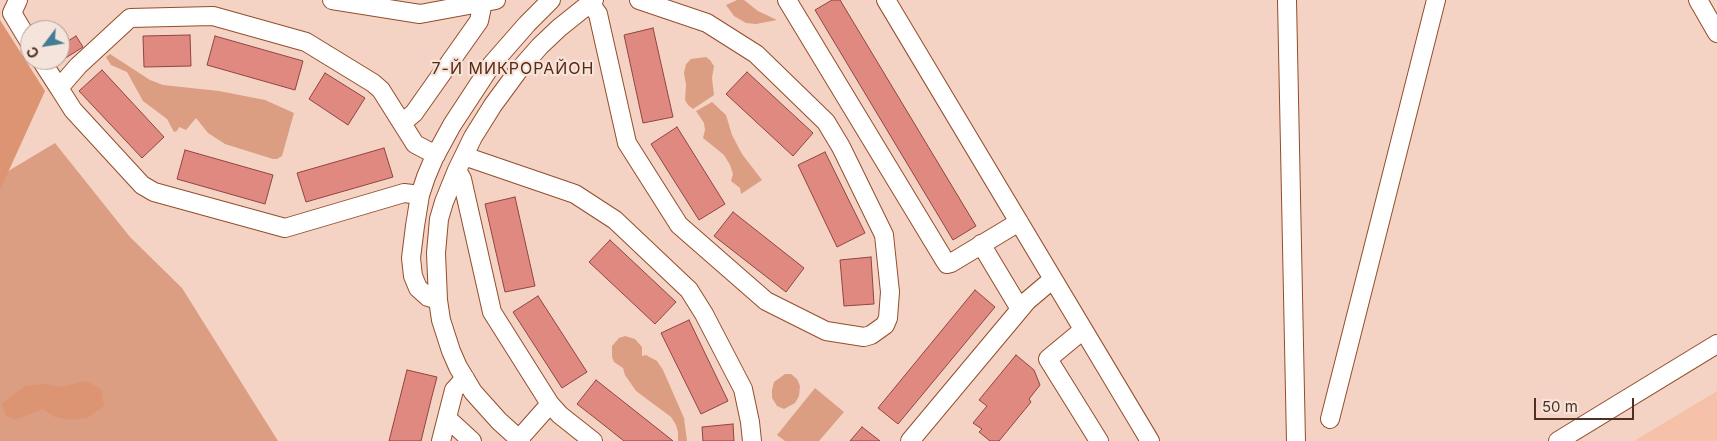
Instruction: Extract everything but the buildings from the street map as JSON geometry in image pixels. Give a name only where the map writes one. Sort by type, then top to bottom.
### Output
[{"type":"street","points":[[18,0],[12,13],[20,26]]},
{"type":"street","points":[[332,0],[420,14],[489,1]]},
{"type":"street","points":[[787,0],[947,264],[1019,222]]},
{"type":"street","points":[[886,0],[1150,441]]},
{"type":"street","points":[[1287,0],[1296,441]]},
{"type":"street","points":[[1330,419],[1436,0]]},
{"type":"street","points":[[1698,0],[1717,33]]},
{"type":"street","points":[[402,123],[414,112],[479,21],[489,1]]},
{"type":"street","points":[[550,404],[520,440],[484,405],[465,378],[451,352],[441,320],[438,300],[436,253],[444,202],[473,137],[518,70],[559,28],[592,1],[598,14],[627,143],[679,225],[766,301],[826,331],[864,337],[871,335],[885,325],[888,318],[890,292],[884,235],[841,147],[826,122],[756,54],[707,23],[644,1]]},
{"type":"street","points":[[438,300],[428,297],[418,288],[413,276],[411,258],[420,195],[436,155],[466,101],[492,64],[545,2]]},
{"type":"street","points":[[59,88],[78,66],[130,18],[213,16],[306,42],[377,85],[415,144],[436,155]]},
{"type":"street","points":[[47,70],[80,118],[142,184],[154,192],[285,228],[404,193],[420,195]]},
{"type":"street","points":[[460,163],[492,312],[550,404],[560,415],[592,441]]},
{"type":"street","points":[[460,163],[575,194],[615,220],[689,290],[704,314],[743,389],[752,441]]},
{"type":"street","points":[[981,244],[1020,309]]},
{"type":"street","points":[[910,441],[1027,301],[1053,279]]},
{"type":"street","points":[[1083,330],[1048,359],[1099,441]]},
{"type":"street","points":[[1558,441],[1717,344]]},
{"type":"street","points":[[441,441],[454,390],[465,378]]},
{"type":"street","points":[[446,418],[472,441]]},
{"type":"shaded area","points":[[737,0],[744,0],[758,11],[777,20],[756,24],[746,23],[734,16],[726,5]]},
{"type":"shaded area","points":[[0,20],[20,52],[20,70],[32,70],[45,91],[0,190]]},
{"type":"shaded area","points":[[110,54],[150,80],[163,85],[219,91],[265,100],[294,113],[282,156],[273,159],[225,144],[208,133],[196,118],[186,130],[179,127],[174,132],[167,119],[143,101],[127,72],[111,65],[106,57]]},
{"type":"shaded area","points":[[706,57],[714,66],[712,78],[714,95],[693,109],[685,100],[686,85],[684,73],[686,64],[691,59]]},
{"type":"shaded area","points":[[712,102],[726,115],[732,135],[742,154],[762,180],[741,194],[740,188],[731,181],[733,174],[724,155],[703,138],[704,123],[696,111]]},
{"type":"shaded area","points":[[55,143],[130,237],[182,288],[278,441],[0,441],[0,176]]},
{"type":"shaded area","points":[[625,336],[635,339],[642,347],[642,356],[646,355],[657,361],[663,370],[684,418],[687,441],[678,441],[676,425],[671,417],[636,391],[625,375],[623,368],[614,362],[612,346],[619,338]]},
{"type":"shaded area","points":[[785,374],[791,374],[797,379],[800,386],[799,396],[795,403],[784,409],[777,406],[772,398],[772,390],[774,382]]},
{"type":"shaded area","points":[[86,381],[101,389],[104,406],[87,418],[70,420],[55,417],[43,409],[14,420],[6,415],[1,404],[25,386],[44,384],[61,387]]},
{"type":"shaded area","points":[[815,388],[844,412],[819,441],[785,441],[777,435]]},
{"type":"shaded area","points":[[1717,391],[1717,441],[1634,441]]},
{"type":"district","name":"7-Й МИКРОРАЙОН","points":[[513,69]]}]
